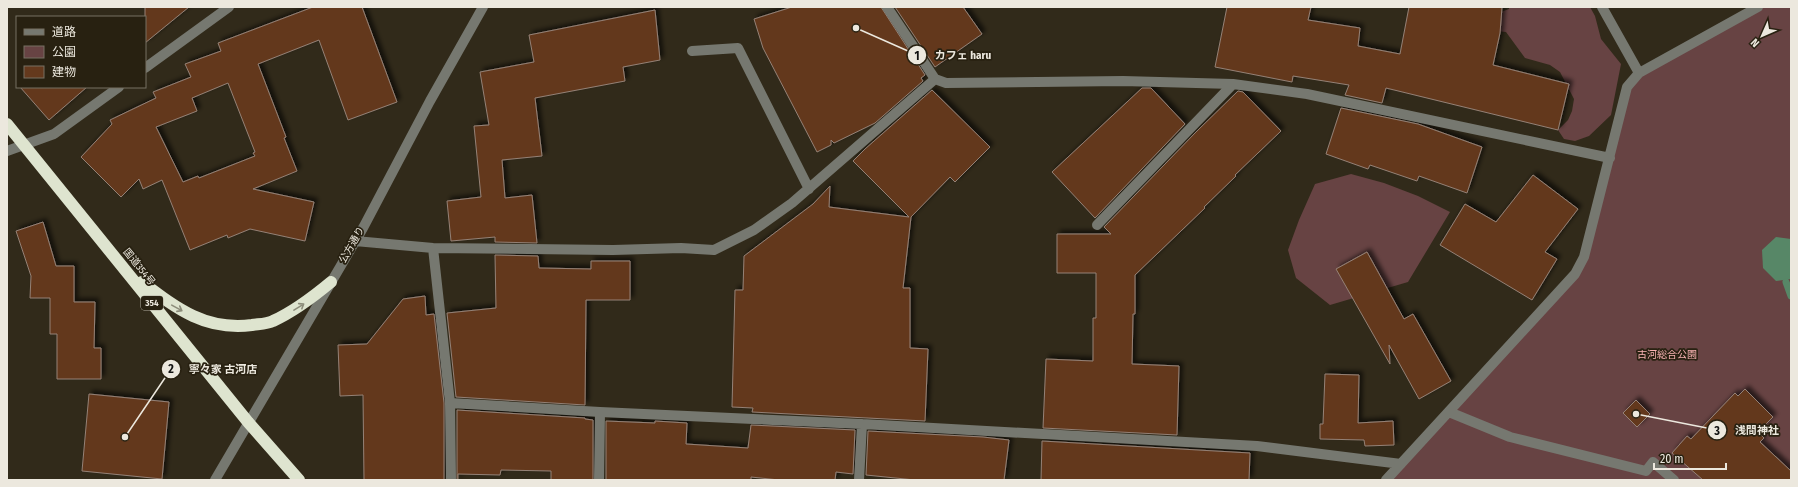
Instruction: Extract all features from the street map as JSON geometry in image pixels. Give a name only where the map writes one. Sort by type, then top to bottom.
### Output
[{"type":"highway","name":"国道354号","points":[[7,124],[248,422],[299,480]]},
{"type":"highway","points":[[123,267],[174,307],[206,322],[242,326],[271,322],[301,306],[331,282]]},
{"type":"street","points":[[146,67],[229,7]]},
{"type":"street","name":"公方通り","points":[[215,480],[355,241],[483,7]]},
{"type":"street","points":[[887,7],[935,78],[946,83],[1123,80],[1233,84],[1307,94],[1610,158]]},
{"type":"street","points":[[1602,7],[1639,73]]},
{"type":"street","points":[[1386,480],[1574,274],[1580,265],[1584,257],[1627,87],[1639,73],[1758,7]]},
{"type":"street","points":[[692,51],[738,48],[809,189]]},
{"type":"street","points":[[355,241],[433,248],[614,250],[681,248],[714,250],[754,230],[792,203],[935,78]]},
{"type":"street","points":[[1097,224],[1233,84]]},
{"type":"street","points":[[7,152],[54,134],[118,88]]},
{"type":"street","points":[[433,248],[450,403],[451,480]]},
{"type":"street","points":[[450,403],[1257,446],[1401,464]]},
{"type":"street","points":[[599,480],[600,412]]},
{"type":"street","points":[[1449,412],[1510,437],[1646,471],[1653,462],[1674,480]]},
{"type":"street","points":[[859,480],[862,424]]},
{"type":"green space","points":[[1509,7],[1590,7],[1595,16],[1601,39],[1621,64],[1611,115],[1589,136],[1575,141],[1564,139],[1558,130],[1568,120],[1572,111],[1574,99],[1560,72],[1550,65],[1525,58],[1506,32],[1487,30],[1490,16],[1509,9]]},
{"type":"green space","name":"古河総合公園","points":[[1758,7],[1791,7],[1791,480],[1386,480],[1575,274],[1627,87],[1639,73]]},
{"type":"green space","points":[[1351,174],[1384,183],[1418,196],[1450,212],[1408,282],[1330,305],[1296,278],[1288,250],[1315,184]]},
{"type":"shaded area","points":[[1776,237],[1791,239],[1791,279],[1776,281],[1763,268],[1762,250]]},
{"type":"building","points":[[145,7],[189,7],[146,42]]},
{"type":"building","points":[[313,7],[362,7],[397,102],[348,120],[319,40],[258,64],[286,137],[284,138],[297,171],[253,189],[314,202],[305,241],[250,229],[228,238],[227,235],[190,250],[162,180],[143,189],[139,179],[121,197],[81,157],[112,124],[110,120],[156,98],[153,92],[191,77],[185,64],[221,51],[218,43]],"holes":[[[228,83],[255,152],[253,153],[255,156],[199,178],[198,176],[183,182],[156,127],[197,111],[192,98]]]},
{"type":"building","points":[[792,7],[881,7],[925,75],[921,78],[923,81],[875,123],[834,143],[831,140],[831,145],[817,152],[763,48],[754,19]]},
{"type":"building","points":[[895,7],[963,7],[982,34],[935,67]]},
{"type":"building","points":[[1227,7],[1311,7],[1308,20],[1360,28],[1358,46],[1400,54],[1409,7],[1502,7],[1500,33],[1493,65],[1569,84],[1558,130],[1386,88],[1382,103],[1345,95],[1349,85],[1293,76],[1292,82],[1215,67]]},
{"type":"building","points":[[655,10],[660,60],[623,67],[625,81],[535,98],[542,156],[502,160],[505,198],[532,195],[537,243],[495,242],[495,237],[451,241],[447,201],[481,197],[474,126],[489,125],[480,72],[534,62],[529,35]]},
{"type":"building","points":[[21,88],[86,88],[49,120]]},
{"type":"building","points":[[1142,88],[1151,88],[1185,124],[1095,218],[1052,172]]},
{"type":"building","points":[[932,90],[990,147],[955,182],[950,177],[911,217],[903,288],[910,288],[910,348],[928,349],[925,421],[752,412],[753,408],[732,407],[735,290],[743,290],[744,256],[813,204],[830,186],[829,207],[909,217],[853,161]]},
{"type":"building","points":[[1238,91],[1243,92],[1281,131],[1235,175],[1236,176],[1204,207],[1205,208],[1135,275],[1135,314],[1133,314],[1132,364],[1179,366],[1177,435],[1043,428],[1046,359],[1093,361],[1093,318],[1096,318],[1096,273],[1057,273],[1057,234],[1111,234],[1104,227]]},
{"type":"building","points":[[1341,108],[1418,124],[1482,147],[1467,193],[1419,176],[1417,181],[1370,165],[1368,169],[1326,154]]},
{"type":"building","points":[[1533,175],[1578,209],[1545,252],[1557,259],[1532,300],[1440,245],[1465,204],[1496,222]]},
{"type":"building","points":[[43,222],[56,266],[74,266],[74,302],[95,302],[94,348],[101,348],[101,379],[57,379],[57,334],[50,334],[50,298],[30,298],[31,276],[16,231]]},
{"type":"building","points":[[1367,252],[1404,319],[1413,314],[1451,381],[1419,399],[1389,345],[1390,364],[1336,269]]},
{"type":"building","points":[[495,255],[538,256],[539,268],[591,269],[591,261],[630,261],[630,300],[586,300],[585,405],[456,397],[447,313],[496,308]]},
{"type":"building","points":[[425,296],[426,315],[434,314],[444,403],[444,480],[364,480],[363,395],[340,396],[338,345],[367,344],[403,299]]},
{"type":"building","points":[[1325,374],[1359,375],[1358,423],[1393,421],[1394,445],[1365,446],[1364,440],[1320,439],[1320,424],[1323,424]]},
{"type":"building","points":[[1745,389],[1773,417],[1758,432],[1764,438],[1760,442],[1791,471],[1791,480],[1703,480],[1672,453],[1687,436],[1691,439],[1735,393],[1738,396]]},
{"type":"building","points":[[89,394],[169,402],[162,479],[82,471]]},
{"type":"building","points":[[1636,400],[1650,414],[1637,427],[1623,413]]},
{"type":"building","points":[[457,410],[585,418],[593,420],[593,480],[551,480],[551,471],[501,470],[500,475],[458,474],[457,480]]},
{"type":"building","points":[[606,421],[655,423],[655,421],[687,423],[686,444],[748,448],[751,425],[855,430],[853,474],[836,472],[835,480],[779,480],[751,477],[751,480],[606,480]]},
{"type":"building","points":[[868,431],[983,437],[1009,440],[1004,480],[915,480],[866,475]]},
{"type":"building","points":[[1042,441],[1250,453],[1249,480],[1041,480]]},
{"type":"waterway","points":[[1786,282],[1791,296]]},
{"type":"place","name":"カフェ haru","points":[[856,28]]},
{"type":"place","name":"浅間神社","points":[[1636,414]]},
{"type":"place","name":"寧々家 古河店","points":[[125,437]]}]
